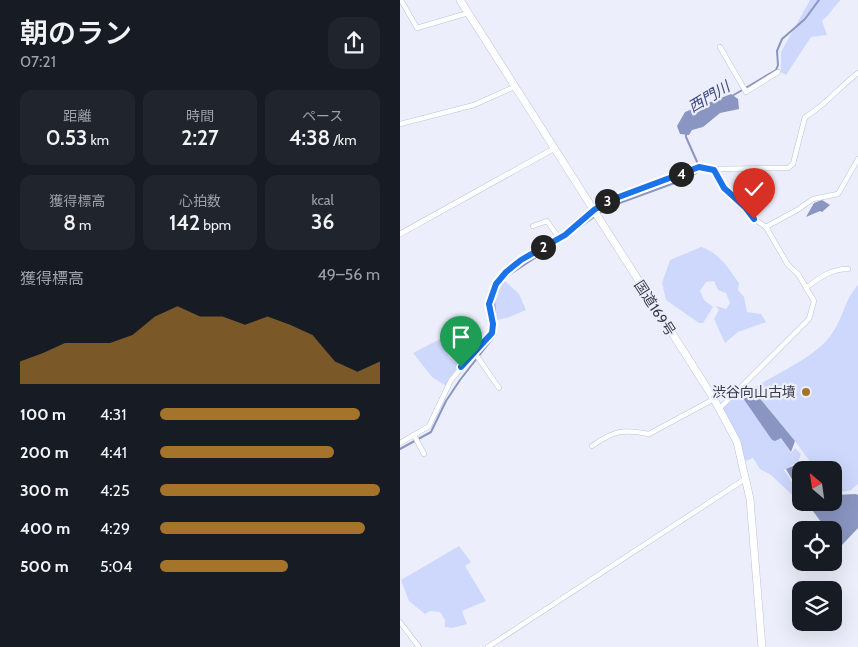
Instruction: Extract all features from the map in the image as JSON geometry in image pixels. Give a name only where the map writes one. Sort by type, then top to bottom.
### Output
[{"type":"highway","name":"国道169号","points":[[460,0],[720,408],[737,442],[750,499],[762,647]]},
{"type":"street","points":[[401,0],[417,28],[468,12]]},
{"type":"street","points":[[720,47],[746,92],[778,72]]},
{"type":"street","points":[[400,443],[416,438],[429,426],[451,380],[476,354],[492,333],[493,324],[489,304],[496,284],[512,266],[559,238],[608,201],[697,168],[714,170],[788,168],[793,164],[806,117],[821,108],[827,99],[858,73]]},
{"type":"street","points":[[400,124],[474,105],[514,87]]},
{"type":"street","points":[[400,234],[555,148]]},
{"type":"street","points":[[766,227],[813,199],[838,194],[858,159]]},
{"type":"street","points":[[714,170],[724,188],[745,207],[754,219],[766,227],[788,265],[798,274],[814,301],[809,319],[720,408]]},
{"type":"street","points":[[533,226],[548,221],[559,238]]},
{"type":"street","points":[[806,288],[818,278],[836,269],[848,269]]},
{"type":"street","points":[[476,354],[499,388]]},
{"type":"street","points":[[592,446],[619,431],[628,430],[649,434],[714,399]]},
{"type":"street","points":[[416,438],[424,454]]},
{"type":"street","points":[[488,647],[745,479]]},
{"type":"street","points":[[400,622],[419,647]]},
{"type":"shaded area","points":[[810,0],[841,0],[822,21],[827,35],[811,37],[786,75],[781,72],[781,52]]},
{"type":"shaded area","points":[[731,94],[738,99],[739,109],[720,113],[703,127],[692,130],[689,135],[680,134],[677,126],[685,112]]},
{"type":"shaded area","points":[[822,200],[830,205],[822,212],[820,211],[806,217],[814,203]]},
{"type":"shaded area","points":[[701,247],[713,253],[727,266],[739,283],[738,290],[744,297],[747,312],[761,314],[766,322],[738,332],[725,343],[714,319],[719,310],[716,306],[726,309],[730,303],[726,293],[718,290],[714,281],[706,282],[700,291],[704,300],[713,307],[703,323],[699,323],[666,300],[662,283],[670,260]]},
{"type":"shaded area","points":[[504,280],[519,294],[526,310],[507,318],[496,320],[493,301]]},
{"type":"shaded area","name":"渋谷向山古墳","points":[[858,285],[858,484],[851,490],[842,492],[842,461],[809,461],[752,389],[818,349],[837,326],[853,291]]},
{"type":"shaded area","points":[[440,339],[449,357],[460,366],[451,376],[446,386],[432,377],[413,353]]},
{"type":"shaded area","points":[[752,389],[795,441],[791,452],[781,438],[775,441],[772,440],[743,398],[742,395]]},
{"type":"shaded area","points":[[741,393],[772,440],[781,438],[791,453],[795,448],[801,454],[798,461],[792,461],[792,465],[784,470],[792,482],[792,495],[771,475],[760,469],[753,458],[746,461],[740,444],[722,408]]},
{"type":"shaded area","points":[[792,466],[792,479],[786,469]]},
{"type":"shaded area","points":[[842,495],[858,495],[858,528],[842,545],[842,521],[820,521],[813,511],[842,511]]},
{"type":"shaded area","points":[[459,546],[471,562],[465,566],[486,601],[462,611],[467,624],[452,628],[445,627],[445,620],[440,612],[430,611],[425,614],[409,601],[401,580]]},
{"type":"waterway","name":"西門川","points":[[732,96],[776,70],[778,65],[777,51],[782,39],[805,19],[819,0]]},
{"type":"waterway","name":"西門川","points":[[400,449],[431,432],[446,401],[496,334],[494,299],[499,285],[507,276],[561,241],[606,208],[680,181],[696,173],[698,164],[686,137],[686,132]]},
{"type":"place","name":"渋谷向山古墳","points":[[806,392]]},
{"type":"route","points":[[461,367],[492,333],[493,324],[489,304],[496,284],[506,272],[521,260],[565,235],[594,210],[608,201],[699,167],[714,170],[724,188],[745,207],[754,219]]}]
